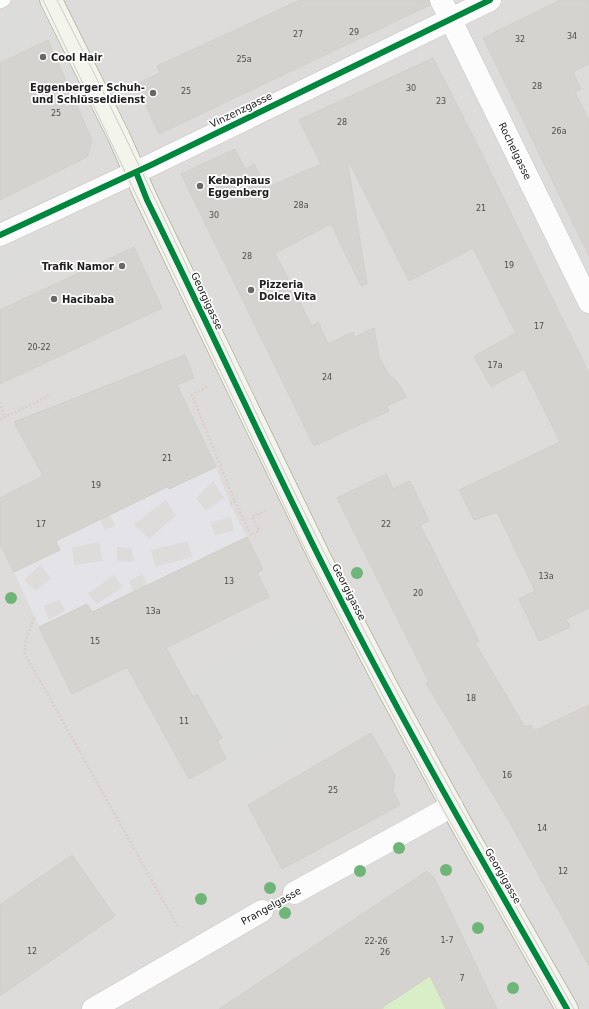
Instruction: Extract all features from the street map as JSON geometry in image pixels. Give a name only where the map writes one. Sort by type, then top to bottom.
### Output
[{"type":"main road","name":"Georgigasse","points":[[51,0],[136,172],[147,200],[319,556],[387,687],[452,806],[567,1009]]},
{"type":"street","name":"Vinzenzgasse","points":[[0,235],[136,172],[446,9],[490,0]]},
{"type":"street","name":"Rochelgasse","points":[[446,9],[589,302]]},
{"type":"street","name":"Prangelgasse","points":[[294,893],[452,806]]},
{"type":"street","name":"Prangelgasse","points":[[93,1009],[262,911]]},
{"type":"lane","points":[[0,2],[4,0]]},
{"type":"path","points":[[207,387],[192,395],[235,502],[251,535],[259,531],[252,517],[267,510]]},
{"type":"path","points":[[0,419],[49,396]]},
{"type":"path","points":[[0,402],[4,416]]},
{"type":"path","points":[[230,504],[235,502]]},
{"type":"path","points":[[34,618],[25,642],[25,654],[192,952]]},
{"type":"shaded area","points":[[0,0],[589,0],[589,1009],[0,1009]]},
{"type":"shaded area","points":[[20,7],[39,44],[0,63],[0,17]]},
{"type":"shaded area","points":[[62,225],[89,241],[0,283],[0,254]]},
{"type":"shaded area","points":[[216,467],[230,504],[247,537],[203,557],[207,566],[173,583],[168,575],[147,585],[142,574],[129,581],[133,591],[92,612],[87,604],[39,627],[14,572],[59,550],[56,541],[100,519],[105,530],[115,525],[110,515],[134,503],[164,480],[169,489]],"holes":[[[213,481],[224,498],[206,511],[196,498]],[[166,500],[176,515],[149,539],[134,524]],[[231,517],[234,531],[214,535],[211,522]],[[188,541],[192,557],[155,567],[151,550]],[[99,542],[103,561],[74,565],[72,548]],[[117,547],[131,548],[134,562],[117,561]],[[40,565],[51,578],[36,591],[24,580]],[[114,575],[123,587],[97,604],[87,594]],[[59,600],[65,610],[49,620],[44,606]]]},
{"type":"shaded area","points":[[311,613],[353,699],[236,766],[197,694],[200,673]]},
{"type":"green space","points":[[430,976],[446,1009],[380,1009]]},
{"type":"building","points":[[300,0],[429,0],[430,5],[159,134],[136,84],[160,73],[157,66]]},
{"type":"building","points":[[560,0],[589,0],[589,64],[573,72],[581,89],[575,92],[589,121],[589,256],[483,38]]},
{"type":"building","points":[[48,40],[92,140],[87,157],[0,200],[0,63]]},
{"type":"building","points":[[433,58],[481,152],[589,373],[589,608],[566,619],[570,627],[539,641],[519,599],[535,591],[497,512],[474,520],[459,490],[560,442],[524,369],[491,387],[474,356],[516,333],[473,248],[409,281],[347,158],[367,284],[361,286],[331,224],[275,253],[312,326],[318,322],[328,344],[353,332],[355,337],[374,328],[379,357],[390,377],[395,379],[407,397],[387,406],[389,411],[314,446],[181,174],[235,149],[245,169],[254,164],[266,188],[321,164],[299,120]]},
{"type":"building","points":[[134,247],[162,308],[0,384],[0,310]]},
{"type":"building","points":[[185,355],[194,378],[177,385],[216,467],[169,489],[167,487],[56,541],[60,550],[14,572],[0,544],[0,498],[43,476],[14,422]]},
{"type":"building","points":[[386,474],[393,489],[410,481],[429,521],[420,525],[479,641],[475,643],[525,727],[531,725],[534,731],[589,705],[589,966],[509,821],[426,683],[429,682],[337,498]]},
{"type":"building","points":[[247,537],[263,569],[257,573],[269,597],[166,648],[193,697],[197,694],[222,738],[217,741],[226,759],[189,779],[127,667],[72,694],[39,627],[87,604],[92,612]]},
{"type":"building","points":[[371,733],[395,775],[393,791],[400,805],[282,869],[248,805]]},
{"type":"building","points":[[72,855],[115,916],[0,996],[0,905]]},
{"type":"building","points":[[427,871],[435,879],[497,1009],[446,1009],[430,976],[380,1009],[219,1009]]},
{"type":"tram line","points":[[43,0],[310,559],[444,811],[557,1009]]},
{"type":"tram line","points":[[57,0],[126,138],[325,554],[447,783],[574,1009]]},
{"type":"cycle path","points":[[0,235],[151,165],[490,0]]},
{"type":"cycle path","points":[[136,172],[147,200],[296,511],[347,613],[439,784],[567,1009]]},
{"type":"place","name":"Cool Hair","points":[[43,57]]},
{"type":"place","name":"Eggenberger Schuh- und Schlüsseldienst","points":[[153,93]]},
{"type":"place","name":"Kebaphaus Eggenberg","points":[[200,186]]},
{"type":"place","name":"Trafik Namor","points":[[122,266]]},
{"type":"place","name":"Pizzeria Dolce Vita","points":[[251,290]]},
{"type":"place","name":"Hacibaba","points":[[54,299]]}]
